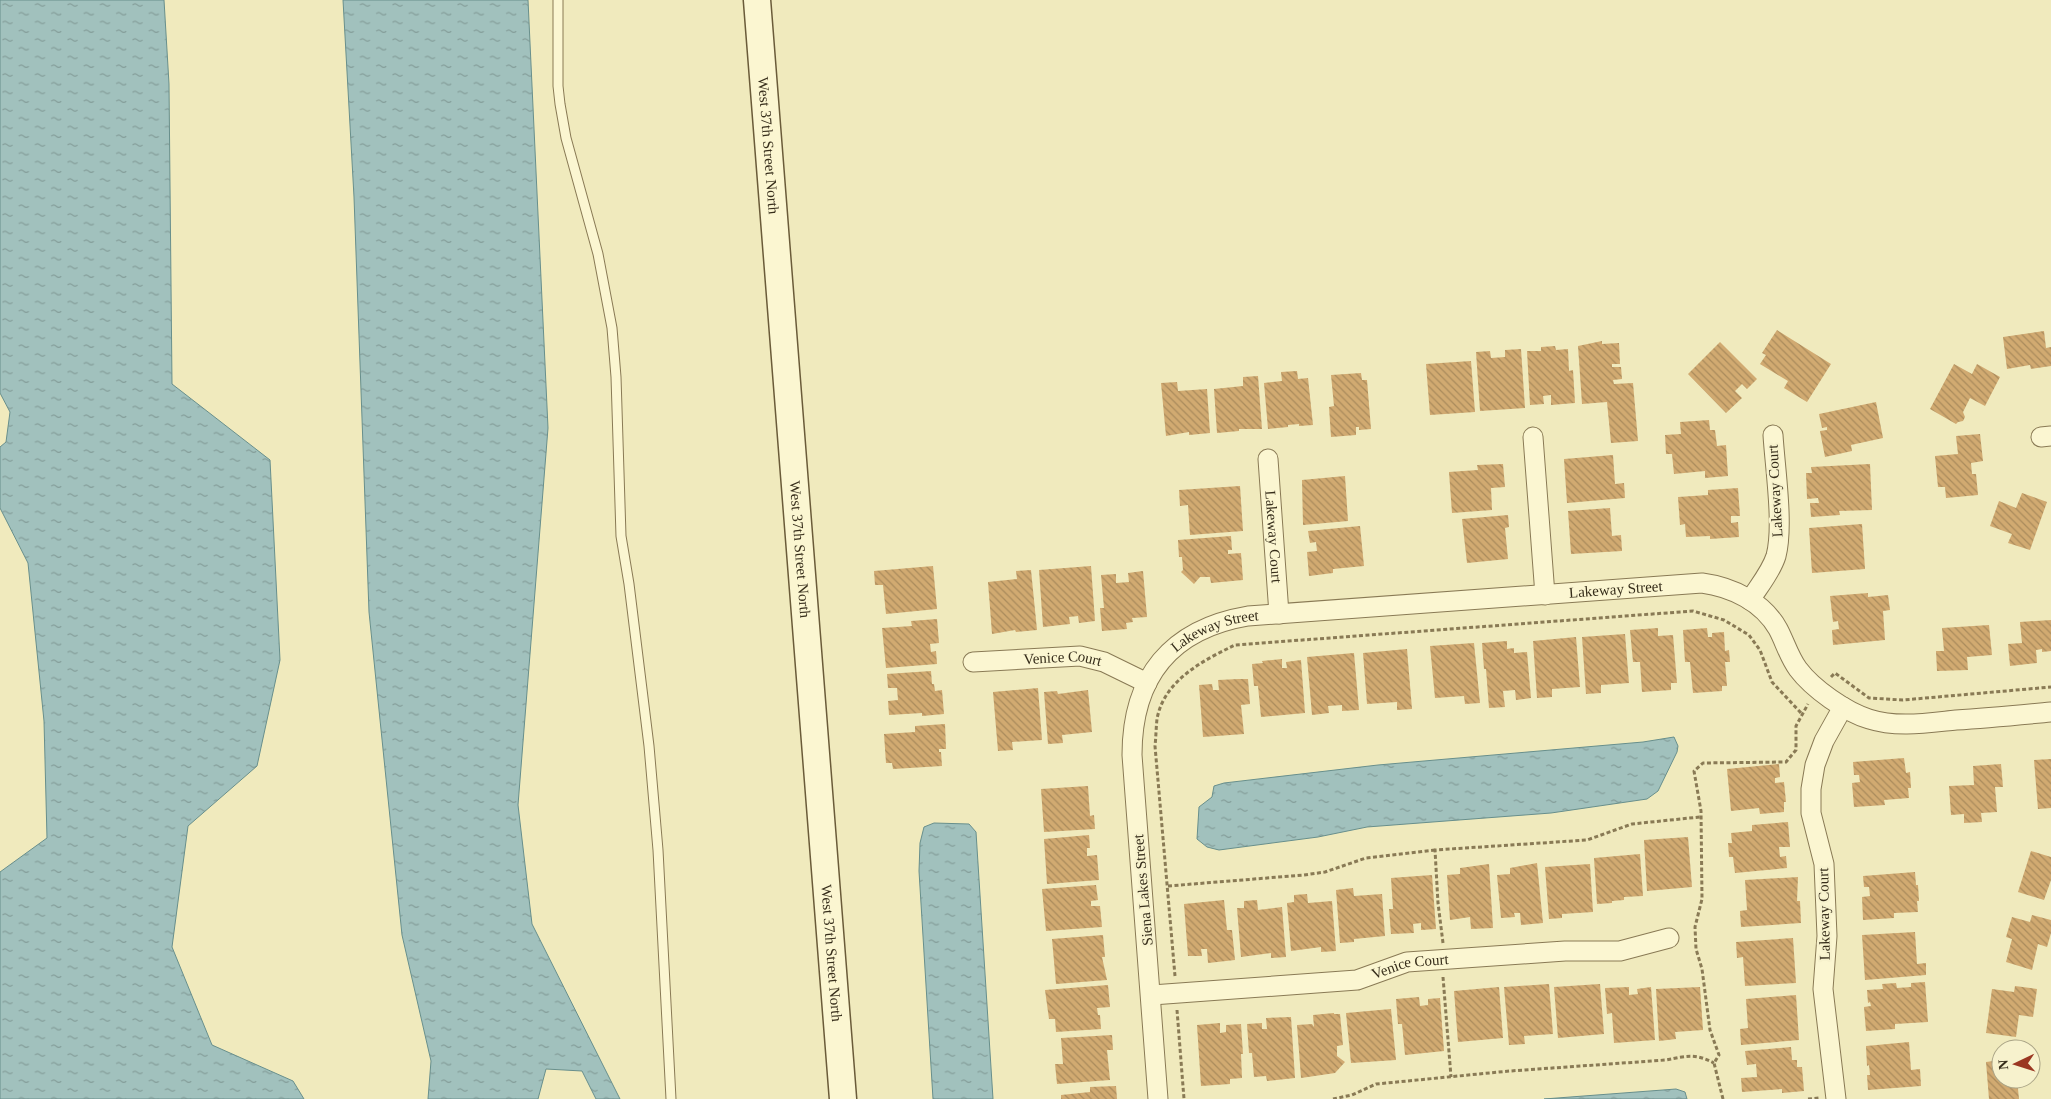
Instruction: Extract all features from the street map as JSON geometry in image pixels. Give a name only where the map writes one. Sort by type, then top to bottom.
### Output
[{"type":"street","name":"West 37th Street North","points":[[757,0],[843,1099]]},
{"type":"street","name":"Lakeway Court","points":[[1750,600],[1771,567],[1778,543],[1773,435]]},
{"type":"street","points":[[1533,437],[1545,595]]},
{"type":"street","name":"Lakeway Court","points":[[1268,459],[1279,614]]},
{"type":"street","name":"Lakeway Street","points":[[1147,683],[1167,655],[1193,634],[1226,620],[1248,616],[1702,583],[1728,589],[1750,600],[1771,618],[1798,669],[1812,683],[1843,707],[1867,719],[1894,724],[2051,712]]},
{"type":"street","name":"Venice Court","points":[[973,662],[1080,656],[1104,662],[1147,683]]},
{"type":"street","name":"Siena Lakes Street","points":[[1147,683],[1135,717],[1132,755],[1152,995],[1158,1099]]},
{"type":"street","name":"Lakeway Court","points":[[1829,1098],[1824,989],[1827,936],[1826,889],[1824,864],[1812,813],[1811,788],[1815,765],[1824,741],[1843,707]]},
{"type":"street","name":"Venice Court","points":[[1152,995],[1357,980],[1407,962],[1565,951],[1620,950],[1669,938]]},
{"type":"lane","points":[[558,0],[558,86],[566,138],[598,254],[612,328],[616,377],[621,536],[629,584],[649,746],[658,850],[671,1099]]},
{"type":"path","points":[[1184,1099],[1155,746],[1158,717],[1166,697],[1187,671],[1235,645],[1693,610],[1724,620],[1749,635],[1760,650],[1772,682],[1802,714]]},
{"type":"path","points":[[1168,886],[1304,875],[1325,872],[1366,858],[1435,850],[1587,840],[1632,824],[1700,817]]},
{"type":"path","points":[[1435,850],[1451,1077]]},
{"type":"path","points":[[1333,1099],[1352,1095],[1376,1084],[1636,1060],[1666,1060],[1701,1056],[1714,1064]]},
{"type":"path","points":[[1808,1099],[1829,1098]]},
{"type":"water","points":[[0,0],[164,0],[169,84],[172,384],[270,460],[280,660],[257,766],[188,826],[172,947],[212,1045],[293,1081],[304,1099],[0,1099],[0,872],[47,838],[44,721],[28,563],[0,508],[0,447],[6,442],[10,412],[0,393]]},
{"type":"water","points":[[343,0],[528,0],[548,428],[518,805],[532,924],[620,1099],[596,1099],[582,1071],[546,1069],[538,1099],[428,1099],[431,1061],[402,935],[369,612],[354,197]]},
{"type":"water","points":[[1674,737],[1678,746],[1677,752],[1658,791],[1647,799],[1551,813],[1367,827],[1318,837],[1219,850],[1207,847],[1197,839],[1199,807],[1212,797],[1214,786],[1224,783],[1378,765],[1643,742]]},
{"type":"water","points":[[934,823],[969,824],[976,832],[993,1099],[933,1099],[919,871],[920,843],[924,827]]},
{"type":"water","points":[[1676,1089],[1685,1092],[1687,1099],[1544,1099]]},
{"type":"building","points":[[1777,330],[1831,364],[1807,402],[1784,388],[1788,381],[1760,364],[1766,355],[1762,353]]},
{"type":"building","points":[[2044,331],[2046,348],[2051,347],[2051,366],[2031,369],[2030,365],[2007,369],[2003,337]]},
{"type":"building","points":[[1602,341],[1602,344],[1619,343],[1620,364],[1612,364],[1612,367],[1621,367],[1622,379],[1613,380],[1614,384],[1633,383],[1638,441],[1611,443],[1607,402],[1582,404],[1578,346]]},
{"type":"building","points":[[1720,342],[1757,379],[1747,389],[1742,384],[1735,391],[1742,398],[1726,413],[1688,374]]},
{"type":"building","points":[[1555,346],[1556,350],[1568,349],[1569,371],[1573,370],[1575,403],[1551,405],[1551,395],[1543,396],[1544,404],[1530,405],[1527,351],[1541,351],[1541,347]]},
{"type":"building","points":[[1521,349],[1525,408],[1480,411],[1476,352],[1490,351],[1491,358],[1505,357],[1505,350]]},
{"type":"building","points":[[1471,361],[1475,412],[1430,415],[1426,364]]},
{"type":"building","points":[[1954,364],[1972,374],[1977,364],[2000,377],[1985,406],[1970,398],[1963,412],[1965,417],[1963,421],[1956,424],[1930,409]]},
{"type":"building","points":[[1297,371],[1298,379],[1308,378],[1313,425],[1299,426],[1299,424],[1268,429],[1264,383],[1282,381],[1281,372]]},
{"type":"building","points":[[1361,373],[1362,380],[1367,380],[1371,429],[1359,430],[1359,427],[1356,427],[1356,435],[1331,437],[1329,407],[1334,406],[1331,375]]},
{"type":"building","points":[[1258,376],[1262,429],[1239,429],[1239,431],[1217,433],[1214,389],[1243,386],[1243,377]]},
{"type":"building","points":[[1177,382],[1178,391],[1207,389],[1210,433],[1189,435],[1189,432],[1166,436],[1161,383]]},
{"type":"building","points":[[1876,402],[1883,438],[1851,445],[1852,451],[1825,457],[1820,431],[1827,430],[1827,427],[1822,428],[1819,414]]},
{"type":"building","points":[[1709,420],[1710,430],[1715,430],[1717,446],[1726,445],[1728,476],[1705,478],[1705,471],[1674,474],[1672,454],[1666,454],[1665,435],[1681,434],[1680,422]]},
{"type":"building","points":[[1980,434],[1983,461],[1971,463],[1972,474],[1976,474],[1978,495],[1946,498],[1945,487],[1938,487],[1935,456],[1958,454],[1956,436]]},
{"type":"building","points":[[1613,455],[1615,484],[1624,483],[1625,498],[1567,503],[1564,459]]},
{"type":"building","points":[[1503,464],[1505,487],[1491,488],[1492,510],[1452,513],[1449,472],[1478,470],[1477,465]]},
{"type":"building","points":[[1870,464],[1872,510],[1839,511],[1840,515],[1811,517],[1810,503],[1819,503],[1818,498],[1807,499],[1806,473],[1812,473],[1811,467]]},
{"type":"building","points":[[1345,476],[1348,521],[1303,525],[1302,480]]},
{"type":"building","points":[[1240,486],[1243,531],[1190,535],[1188,505],[1180,506],[1179,490]]},
{"type":"building","points":[[1738,488],[1740,516],[1731,516],[1731,523],[1738,522],[1739,537],[1710,539],[1710,536],[1686,537],[1685,524],[1680,525],[1678,497],[1708,495],[1708,490]]},
{"type":"building","points":[[2022,493],[2047,502],[2030,550],[2008,543],[2012,534],[1990,526],[1999,501],[2016,508]]},
{"type":"building","points":[[1610,508],[1612,536],[1621,535],[1622,551],[1571,554],[1568,511]]},
{"type":"building","points":[[1508,515],[1509,527],[1505,528],[1508,559],[1467,563],[1462,519]]},
{"type":"building","points":[[1862,524],[1865,569],[1812,573],[1809,528]]},
{"type":"building","points":[[1360,526],[1364,566],[1333,569],[1333,573],[1309,576],[1307,552],[1317,551],[1316,542],[1310,543],[1308,531]]},
{"type":"building","points":[[1231,536],[1232,550],[1228,550],[1228,554],[1241,553],[1243,580],[1211,583],[1210,577],[1200,577],[1194,584],[1181,572],[1183,570],[1182,557],[1179,557],[1178,540]]},
{"type":"building","points":[[933,566],[937,609],[886,614],[883,585],[875,585],[874,571]]},
{"type":"building","points":[[1091,566],[1095,621],[1079,623],[1078,616],[1069,617],[1070,624],[1043,627],[1039,570]]},
{"type":"building","points":[[1031,570],[1037,630],[1016,632],[1015,630],[992,634],[988,582],[1017,579],[1016,571]]},
{"type":"building","points":[[1143,571],[1147,617],[1132,618],[1133,622],[1126,623],[1127,629],[1102,631],[1100,608],[1104,608],[1101,575],[1116,574],[1116,583],[1129,582],[1128,573]]},
{"type":"building","points":[[1868,593],[1868,597],[1888,595],[1890,610],[1883,611],[1885,640],[1833,645],[1832,630],[1839,629],[1838,621],[1833,622],[1830,596]]},
{"type":"building","points":[[937,619],[939,643],[930,644],[931,652],[936,651],[937,664],[886,668],[882,628],[912,626],[911,621]]},
{"type":"building","points":[[2051,620],[2051,651],[2042,652],[2042,649],[2036,650],[2037,663],[2010,666],[2008,644],[2022,643],[2020,622]]},
{"type":"building","points":[[1989,625],[1992,655],[1967,657],[1968,670],[1937,671],[1936,651],[1944,651],[1942,628]]},
{"type":"building","points":[[1658,628],[1658,636],[1673,635],[1677,683],[1671,683],[1671,690],[1642,692],[1640,662],[1633,662],[1630,630]]},
{"type":"building","points":[[1707,628],[1708,637],[1712,637],[1712,633],[1724,632],[1725,651],[1729,650],[1730,662],[1725,662],[1727,686],[1722,686],[1722,691],[1693,693],[1690,662],[1685,662],[1683,630]]},
{"type":"building","points":[[1625,634],[1629,683],[1601,685],[1601,693],[1586,694],[1582,637]]},
{"type":"building","points":[[1576,637],[1580,687],[1552,689],[1552,697],[1537,698],[1533,641]]},
{"type":"building","points":[[1507,641],[1507,649],[1514,648],[1514,653],[1527,652],[1531,698],[1516,700],[1515,690],[1503,691],[1505,707],[1489,708],[1482,643]]},
{"type":"building","points":[[1474,643],[1480,703],[1465,704],[1464,696],[1435,698],[1430,646]]},
{"type":"building","points":[[1407,649],[1412,709],[1397,710],[1397,702],[1367,704],[1363,653]]},
{"type":"building","points":[[1354,653],[1359,710],[1342,711],[1342,705],[1328,706],[1329,713],[1312,715],[1307,657]]},
{"type":"building","points":[[1282,659],[1282,668],[1287,668],[1286,662],[1301,660],[1305,713],[1261,717],[1258,686],[1254,686],[1252,664]]},
{"type":"building","points":[[931,671],[932,684],[934,684],[935,691],[942,690],[944,714],[922,716],[922,713],[889,715],[888,701],[898,700],[897,688],[888,688],[887,674]]},
{"type":"building","points":[[1248,679],[1250,704],[1241,705],[1244,734],[1203,737],[1199,685],[1212,684],[1213,690],[1219,690],[1218,680]]},
{"type":"building","points":[[1038,688],[1042,740],[1012,742],[1013,750],[998,751],[993,692]]},
{"type":"building","points":[[1088,690],[1092,732],[1062,735],[1063,743],[1048,744],[1044,692],[1057,691],[1058,694]]},
{"type":"building","points":[[945,724],[946,749],[939,749],[942,766],[893,769],[892,763],[886,763],[884,734],[915,732],[915,726]]},
{"type":"building","points":[[1904,758],[1906,773],[1910,772],[1911,788],[1908,788],[1909,798],[1884,800],[1885,805],[1854,807],[1852,783],[1860,782],[1859,775],[1854,775],[1853,762]]},
{"type":"building","points":[[2051,759],[2051,808],[2038,809],[2034,760]]},
{"type":"building","points":[[1779,764],[1780,777],[1775,778],[1775,783],[1784,782],[1786,802],[1784,802],[1784,812],[1760,814],[1759,808],[1731,811],[1727,769]]},
{"type":"building","points":[[2001,764],[2003,787],[1995,787],[1997,812],[1981,813],[1982,822],[1964,823],[1964,814],[1951,815],[1949,786],[1974,785],[1973,766]]},
{"type":"building","points":[[1088,786],[1090,816],[1094,815],[1095,829],[1044,832],[1041,789]]},
{"type":"building","points":[[1788,822],[1790,847],[1779,847],[1780,857],[1786,856],[1787,868],[1735,873],[1733,857],[1729,857],[1728,843],[1732,843],[1731,833],[1752,831],[1752,825]]},
{"type":"building","points":[[1089,835],[1090,848],[1087,848],[1087,856],[1097,855],[1099,880],[1047,884],[1044,839]]},
{"type":"building","points":[[1688,837],[1692,887],[1647,891],[1644,840]]},
{"type":"building","points":[[2031,851],[2051,857],[2051,880],[2044,900],[2018,892]]},
{"type":"building","points":[[1640,854],[1643,896],[1624,897],[1624,900],[1597,904],[1594,858]]},
{"type":"building","points":[[1537,863],[1543,923],[1521,925],[1520,913],[1514,913],[1515,917],[1501,918],[1497,875],[1510,874],[1510,868]]},
{"type":"building","points":[[1489,864],[1493,928],[1471,929],[1470,917],[1450,920],[1447,875],[1460,874],[1460,868]]},
{"type":"building","points":[[1590,864],[1593,912],[1562,914],[1562,918],[1549,919],[1545,867]]},
{"type":"building","points":[[1915,872],[1916,885],[1918,885],[1918,912],[1894,913],[1894,918],[1863,920],[1862,897],[1870,896],[1869,887],[1864,887],[1863,876]]},
{"type":"building","points":[[1432,875],[1436,929],[1421,930],[1421,923],[1413,924],[1414,933],[1391,934],[1389,909],[1393,909],[1391,878]]},
{"type":"building","points":[[1798,877],[1797,901],[1800,901],[1801,923],[1741,927],[1740,911],[1747,910],[1745,880]]},
{"type":"building","points":[[1096,885],[1098,900],[1091,901],[1091,906],[1100,906],[1102,927],[1046,931],[1042,889]]},
{"type":"building","points":[[1353,888],[1354,896],[1382,894],[1385,936],[1354,939],[1354,942],[1340,943],[1336,890]]},
{"type":"building","points":[[1307,894],[1308,903],[1332,901],[1336,951],[1321,952],[1321,947],[1291,951],[1287,903],[1294,902],[1294,895]]},
{"type":"building","points":[[1224,900],[1227,930],[1232,930],[1235,960],[1208,963],[1207,949],[1201,949],[1202,956],[1188,956],[1184,904]]},
{"type":"building","points":[[1257,900],[1258,910],[1282,907],[1286,957],[1271,958],[1271,953],[1241,957],[1237,908],[1244,908],[1244,901]]},
{"type":"building","points":[[2032,915],[2051,920],[2051,933],[2047,947],[2038,944],[2032,970],[2006,962],[2012,939],[2006,937],[2012,917],[2030,922]]},
{"type":"building","points":[[1915,932],[1917,964],[1926,963],[1926,975],[1865,980],[1862,935]]},
{"type":"building","points":[[1103,935],[1105,957],[1102,957],[1107,980],[1056,984],[1052,939]]},
{"type":"building","points":[[1793,938],[1796,983],[1745,986],[1743,957],[1737,958],[1736,942]]},
{"type":"building","points":[[1925,982],[1928,1022],[1895,1024],[1895,1029],[1866,1031],[1864,1007],[1871,1006],[1870,1002],[1868,1003],[1867,990],[1883,989],[1882,984],[1896,983],[1897,988],[1911,987],[1911,983]]},
{"type":"building","points":[[1549,984],[1553,1034],[1524,1036],[1525,1044],[1509,1045],[1504,987]]},
{"type":"building","points":[[1600,984],[1604,1034],[1558,1038],[1554,987]]},
{"type":"building","points":[[1108,985],[1110,1007],[1097,1008],[1098,1015],[1100,1015],[1101,1029],[1056,1032],[1055,1019],[1049,1019],[1045,990]]},
{"type":"building","points":[[2015,986],[2037,989],[2033,1017],[2019,1015],[2016,1037],[1986,1033],[1992,989],[2014,992]]},
{"type":"building","points":[[1499,987],[1503,1038],[1458,1042],[1454,991]]},
{"type":"building","points":[[1629,987],[1629,995],[1638,994],[1637,989],[1651,987],[1655,1040],[1614,1043],[1612,1013],[1607,1014],[1605,988]]},
{"type":"building","points":[[1700,987],[1703,1030],[1675,1032],[1676,1039],[1659,1041],[1656,989]]},
{"type":"building","points":[[1796,995],[1799,1040],[1741,1045],[1740,1029],[1748,1028],[1746,999]]},
{"type":"building","points":[[1419,997],[1420,1006],[1428,1005],[1428,999],[1440,998],[1444,1051],[1405,1055],[1402,1024],[1398,1024],[1396,999]]},
{"type":"building","points":[[1391,1009],[1396,1060],[1351,1063],[1346,1013]]},
{"type":"building","points":[[1340,1014],[1343,1045],[1337,1046],[1337,1056],[1345,1062],[1335,1073],[1301,1078],[1297,1025],[1312,1024],[1314,1027],[1313,1015]]},
{"type":"building","points":[[1291,1017],[1295,1078],[1267,1081],[1266,1076],[1254,1077],[1252,1053],[1249,1053],[1247,1024],[1262,1023],[1262,1029],[1267,1029],[1266,1018]]},
{"type":"building","points":[[1220,1023],[1220,1033],[1226,1032],[1226,1025],[1241,1024],[1242,1078],[1230,1079],[1230,1084],[1201,1086],[1197,1025]]},
{"type":"building","points":[[1112,1035],[1113,1050],[1107,1050],[1110,1080],[1057,1084],[1055,1064],[1063,1064],[1061,1038]]},
{"type":"building","points":[[1909,1042],[1911,1070],[1920,1069],[1921,1086],[1868,1090],[1867,1075],[1870,1075],[1869,1065],[1867,1066],[1866,1046]]},
{"type":"building","points":[[1791,1047],[1792,1060],[1797,1060],[1797,1067],[1802,1067],[1804,1091],[1782,1093],[1782,1089],[1742,1092],[1741,1078],[1757,1077],[1756,1064],[1747,1065],[1745,1051]]},
{"type":"building","points":[[1991,1061],[1991,1089],[2018,1089],[2019,1099],[1989,1099],[1986,1062]]},
{"type":"building","points":[[1116,1086],[1117,1099],[1061,1099],[1061,1095],[1090,1092],[1090,1087]]}]
